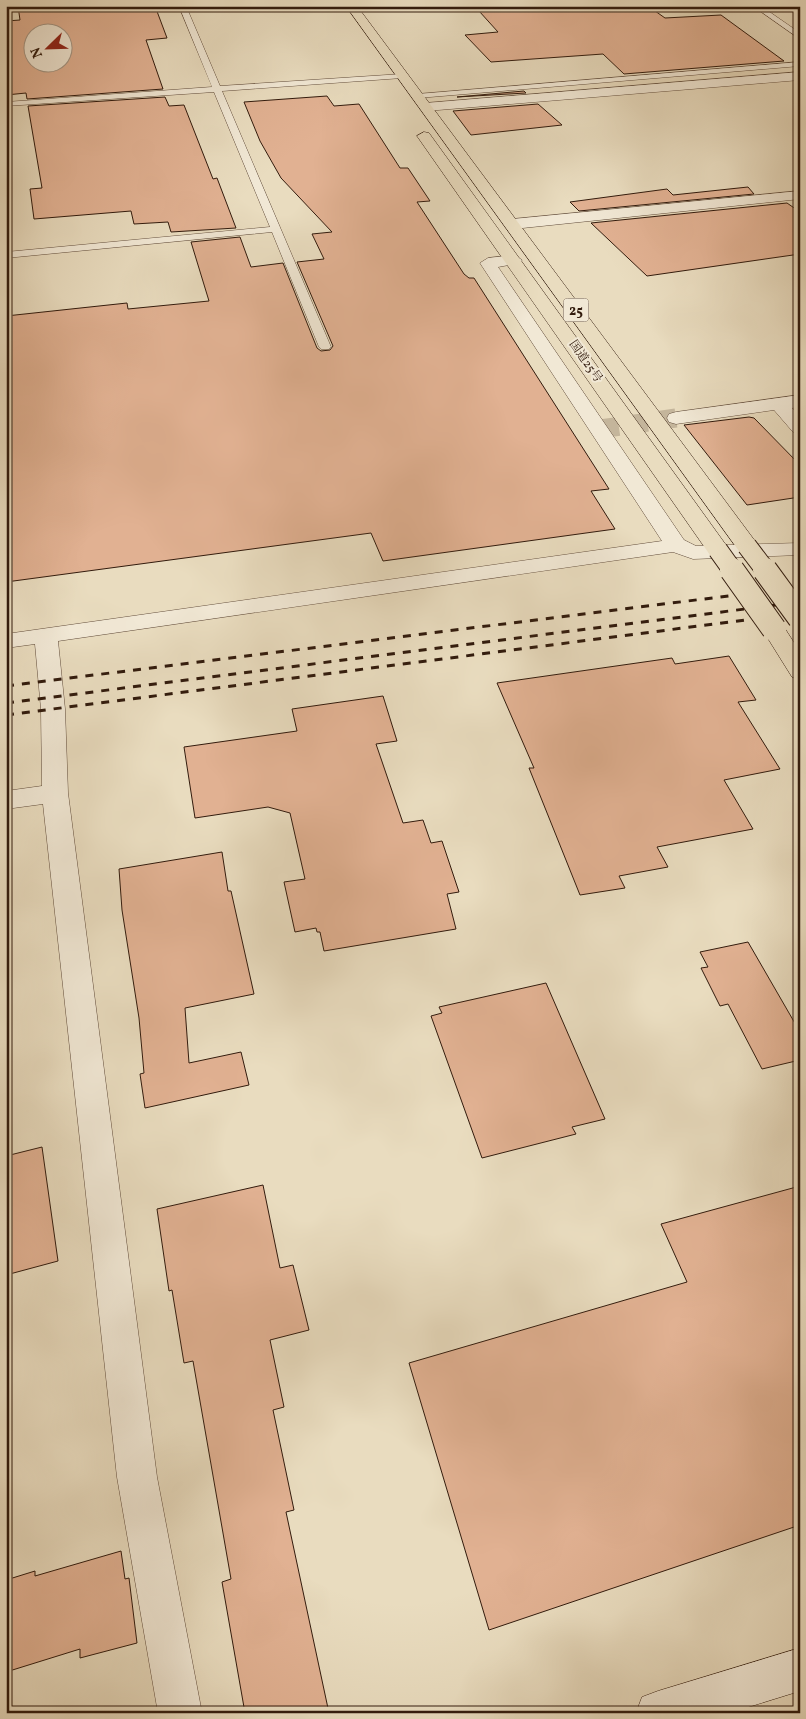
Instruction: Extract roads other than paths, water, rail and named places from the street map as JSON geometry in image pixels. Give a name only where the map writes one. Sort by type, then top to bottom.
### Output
[{"type":"highway","name":"国道25号","points":[[351,6],[513,224],[800,618]]},
{"type":"highway","points":[[378,73],[393,93]]},
{"type":"highway","name":"国道25号","points":[[416,125],[514,260],[774,629],[800,672]]},
{"type":"street","points":[[422,101],[800,76]]},
{"type":"street","points":[[513,224],[800,195]]},
{"type":"street","points":[[514,260],[488,263],[676,545],[693,553],[800,549]]},
{"type":"street","points":[[676,418],[800,401]]},
{"type":"street","points":[[779,405],[800,428]]},
{"type":"street","points":[[6,641],[676,545]]},
{"type":"street","points":[[46,636],[53,709],[55,793],[137,1477],[180,1713]]},
{"type":"street","points":[[6,800],[55,793]]},
{"type":"street","points":[[658,1713],[800,1669]]},
{"type":"lane","points":[[182,6],[218,88],[274,229],[324,347]]},
{"type":"lane","points":[[756,6],[800,36]]},
{"type":"lane","points":[[422,101],[800,64]]},
{"type":"lane","points":[[6,104],[218,88],[378,73],[402,76]]},
{"type":"lane","points":[[6,255],[274,229]]},
{"type":"tunnel","points":[[600,429],[676,418]]},
{"type":"railway","points":[[6,686],[800,587]]},
{"type":"railway","points":[[6,703],[800,602]]},
{"type":"railway","points":[[6,715],[800,613]]}]
